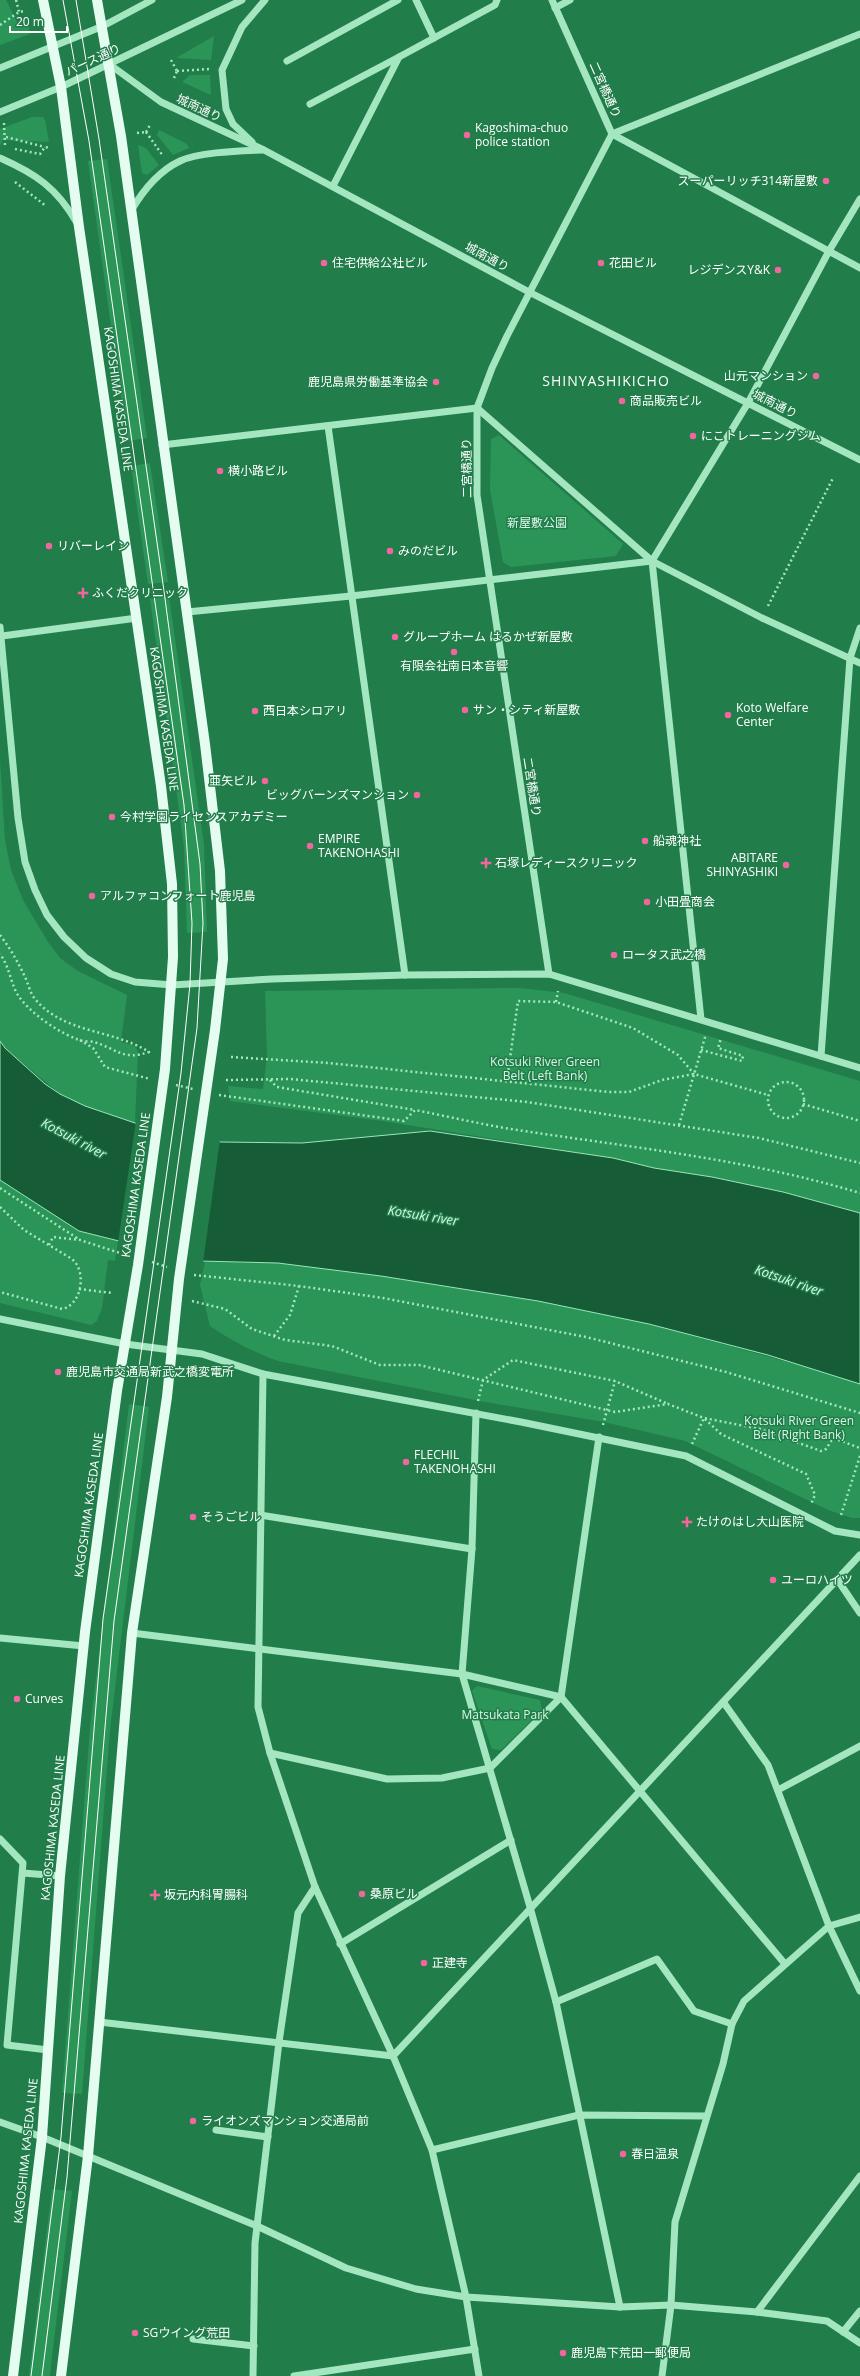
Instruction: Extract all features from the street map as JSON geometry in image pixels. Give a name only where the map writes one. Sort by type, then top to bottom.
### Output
[{"type":"main road","name":"KAGOSHIMA KASEDA LINE","points":[[13,2376],[42,2137],[60,1876],[84,1646],[125,1344],[138,1265],[164,1069],[172,985],[172,884],[161,786],[79,227],[61,87],[43,0]]},
{"type":"main road","points":[[61,2376],[88,2156],[132,1634],[183,1276],[223,959],[220,871],[187,612],[162,445],[110,64],[98,0]]},
{"type":"street","points":[[0,68],[53,45],[103,26],[152,0]]},
{"type":"street","name":"パース通り","points":[[1,114],[110,64],[242,0]]},
{"type":"street","points":[[264,150],[233,124],[226,109],[222,70],[242,27],[266,0]]},
{"type":"street","points":[[287,61],[398,0]]},
{"type":"street","points":[[416,0],[434,38]]},
{"type":"street","points":[[310,104],[495,5],[497,0]]},
{"type":"street","name":"二宮橋通り","points":[[549,974],[477,495],[477,408],[492,368],[529,292],[612,134],[552,0]]},
{"type":"street","points":[[555,8],[570,0]]},
{"type":"street","points":[[612,134],[860,34]]},
{"type":"street","points":[[333,186],[399,57]]},
{"type":"street","name":"城南通り","points":[[110,64],[161,102],[264,150],[529,292],[860,460]]},
{"type":"street","points":[[612,134],[860,268]]},
{"type":"street","points":[[130,212],[144,189],[180,161],[221,153],[264,150]]},
{"type":"street","points":[[0,158],[21,168],[48,184],[66,203],[79,227]]},
{"type":"street","points":[[701,1019],[652,561],[748,402],[829,251],[860,199]]},
{"type":"street","points":[[162,445],[477,408],[652,561],[762,618],[860,663]]},
{"type":"street","points":[[328,426],[405,975]]},
{"type":"street","points":[[187,612],[351,596],[652,561]]},
{"type":"street","points":[[2,636],[137,618]]},
{"type":"street","points":[[0,627],[18,818],[25,862],[35,890],[47,915],[64,937],[86,958],[111,974],[135,982],[172,985],[405,975],[549,974],[860,1068]]},
{"type":"street","points":[[821,1056],[850,658],[860,628]]},
{"type":"street","points":[[0,1320],[125,1344],[202,1354],[263,1374],[600,1437],[686,1456],[835,1530],[860,1535]]},
{"type":"street","points":[[263,1374],[258,1707],[270,1753],[315,1887],[393,2056],[432,2150],[466,2297],[479,2376]]},
{"type":"street","points":[[476,1413],[472,1549],[462,1674],[530,1906],[556,2002],[620,2307]]},
{"type":"street","points":[[270,1753],[387,1779],[442,1778],[490,1768],[561,1696],[600,1437]]},
{"type":"street","points":[[260,1515],[472,1549]]},
{"type":"street","points":[[393,2056],[530,1906],[724,1703],[860,1555]]},
{"type":"street","points":[[837,1579],[860,1613]]},
{"type":"street","points":[[132,1634],[462,1674],[561,1696],[785,1964]]},
{"type":"street","points":[[0,1638],[84,1646]]},
{"type":"street","points":[[724,1703],[768,1765],[829,1926],[860,1991]]},
{"type":"street","points":[[778,1790],[860,1746]]},
{"type":"street","points":[[0,1839],[23,1863],[7,2045],[48,2050]]},
{"type":"street","points":[[340,1944],[511,1840]]},
{"type":"street","points":[[23,1873],[60,1876]]},
{"type":"street","points":[[253,2376],[255,2243],[279,2042],[298,1913],[315,1887]]},
{"type":"street","points":[[662,2376],[670,2305],[675,2222],[723,2064],[732,2024],[744,2001],[829,1926],[860,1917]]},
{"type":"street","points":[[556,2002],[657,1959],[694,2011],[732,2024]]},
{"type":"street","points":[[99,2022],[393,2056]]},
{"type":"street","points":[[432,2150],[579,2115],[706,2116]]},
{"type":"street","points":[[0,2122],[42,2137],[257,2226],[346,2268],[416,2289],[466,2297],[620,2307],[670,2305],[757,2312],[827,2321],[860,2343]]},
{"type":"street","points":[[216,2130],[268,2137]]},
{"type":"street","points":[[757,2312],[860,2176]]},
{"type":"street","points":[[843,2332],[860,2310]]},
{"type":"street","points":[[193,2339],[254,2346]]},
{"type":"street","points":[[294,2376],[475,2349]]},
{"type":"path","points":[[16,0],[20,12]]},
{"type":"path","points":[[0,25],[20,12],[25,11]]},
{"type":"path","points":[[171,60],[177,71]]},
{"type":"path","points":[[177,71],[210,69]]},
{"type":"path","points":[[174,78],[177,71]]},
{"type":"path","points":[[1,114],[6,137],[5,151]]},
{"type":"path","points":[[146,132],[150,125]]},
{"type":"path","points":[[137,133],[146,132]]},
{"type":"path","points":[[146,132],[166,160]]},
{"type":"path","points":[[6,137],[50,148]]},
{"type":"path","points":[[13,149],[40,154],[45,147]]},
{"type":"path","points":[[10,177],[46,206]]},
{"type":"path","points":[[762,618],[833,478]]},
{"type":"path","points":[[0,935],[16,958],[35,998],[58,1018],[71,1025],[136,1044],[149,1052],[138,1056],[127,1056],[94,1042],[80,1040]]},
{"type":"path","points":[[0,954],[10,972],[16,992],[26,1005],[45,1021],[93,1048],[105,1067],[154,1080]]},
{"type":"path","points":[[556,1002],[558,992]]},
{"type":"path","points":[[507,1080],[518,1001],[556,1002],[633,1028],[678,1055],[694,1074]]},
{"type":"path","points":[[679,1125],[706,1035]]},
{"type":"path","points":[[701,1050],[742,1061],[743,1056],[718,1048],[721,1040]]},
{"type":"path","points":[[231,1057],[329,1063],[507,1080],[609,1092],[629,1092],[662,1080],[694,1074],[768,1095]]},
{"type":"path","points":[[269,1079],[277,1087],[415,1110],[522,1131],[659,1150],[735,1164],[860,1194]]},
{"type":"path","points":[[226,1080],[291,1079],[526,1102],[759,1138],[860,1164]]},
{"type":"path","points":[[787,1081],[794,1083],[803,1092],[803,1104],[801,1110],[790,1118],[778,1116],[769,1107],[768,1095],[775,1084],[787,1081]]},
{"type":"path","points":[[169,1084],[198,1090]]},
{"type":"path","points":[[213,1093],[404,1121],[415,1110]]},
{"type":"path","points":[[803,1104],[860,1121]]},
{"type":"path","points":[[0,1188],[80,1240]]},
{"type":"path","points":[[0,1207],[24,1230],[79,1265],[81,1271],[79,1289],[74,1302],[70,1307],[62,1309],[0,1292]]},
{"type":"path","points":[[49,1245],[53,1237],[80,1240],[128,1256]]},
{"type":"path","points":[[150,1262],[172,1268]]},
{"type":"path","points":[[183,1276],[299,1286],[421,1305],[586,1337],[726,1372],[860,1413]]},
{"type":"path","points":[[274,1336],[290,1315],[299,1286]]},
{"type":"path","points":[[79,1289],[112,1293]]},
{"type":"path","points":[[192,1301],[225,1309],[252,1329],[285,1340],[332,1346],[380,1365],[419,1365],[616,1412],[668,1404]]},
{"type":"path","points":[[478,1400],[483,1380],[513,1360],[615,1381],[704,1418],[760,1429],[821,1451],[826,1449],[833,1438],[860,1448]]},
{"type":"path","points":[[604,1422],[606,1409],[615,1381]]},
{"type":"path","points":[[692,1444],[704,1418]]},
{"type":"path","points":[[704,1418],[721,1434],[806,1474],[815,1495],[812,1503]]},
{"type":"path","points":[[841,1515],[860,1456]]},
{"type":"green space","points":[[0,0],[6,0],[18,24],[28,21],[30,34],[0,45]]},
{"type":"green space","points":[[214,36],[211,60],[176,58]]},
{"type":"green space","points":[[190,75],[210,75],[211,95],[182,82]]},
{"type":"green space","points":[[32,117],[43,117],[45,120],[49,142],[3,140],[0,146],[0,129]]},
{"type":"green space","points":[[159,130],[187,144],[189,148],[173,155],[157,135]]},
{"type":"green space","points":[[138,145],[146,148],[159,165],[147,175],[142,173]]},
{"type":"green space","points":[[107,159],[147,438],[127,441],[88,161]]},
{"type":"green space","name":"新屋敷公園","points":[[499,435],[623,544],[616,556],[511,567],[503,562],[490,490],[491,439]]},
{"type":"green space","points":[[150,463],[168,582],[148,584],[131,466]]},
{"type":"green space","points":[[169,596],[204,845],[207,932],[187,933],[184,847],[150,599]]},
{"type":"green space","points":[[0,760],[5,840],[11,870],[23,900],[48,942],[60,958],[78,971],[127,995],[121,1042],[135,1046],[138,1052],[135,1123],[85,1106],[60,1094],[5,1048],[0,1041]]},
{"type":"green space","name":"Kotsuki River Green Belt (Left Bank)","points":[[520,988],[564,993],[860,1081],[860,1213],[783,1192],[712,1177],[654,1168],[612,1158],[383,1121],[230,1101],[228,1086],[263,1089],[267,1057],[265,991]]},
{"type":"green space","points":[[0,1180],[79,1231],[118,1240],[115,1261],[108,1260],[102,1308],[97,1321],[91,1325],[0,1303]]},
{"type":"green space","name":"Kotsuki River Green Belt (Right Bank)","points":[[205,1262],[278,1263],[381,1276],[538,1301],[649,1324],[842,1377],[860,1384],[860,1518],[852,1518],[828,1510],[685,1441],[604,1422],[485,1402],[269,1358],[226,1337],[210,1326],[200,1285]]},
{"type":"green space","points":[[129,1404],[149,1407],[110,1730],[82,2094],[62,2093],[90,1728]]},
{"type":"green space","name":"Matsukata Park","points":[[477,1686],[540,1700],[542,1710],[501,1750],[492,1749],[472,1691]]},
{"type":"green space","points":[[52,2189],[72,2191],[50,2376],[29,2376]]},
{"type":"water","name":"Kotsuki river","points":[[0,1041],[5,1048],[45,1084],[60,1094],[85,1106],[135,1123],[221,1142],[302,1143],[430,1131],[613,1158],[654,1168],[712,1177],[783,1192],[860,1213],[860,1384],[768,1355],[649,1324],[538,1301],[381,1276],[278,1263],[199,1261],[79,1231],[0,1180]]},
{"type":"pier","points":[[136,1121],[220,1140],[203,1263],[118,1242]]},
{"type":"tram line","points":[[31,2376],[61,2137],[103,1619],[181,1073],[190,984],[192,923],[184,805],[89,141],[63,0]]},
{"type":"tram line","points":[[42,2376],[67,2177],[114,1621],[197,1028],[203,923],[200,864],[164,591],[99,139],[76,0]]},
{"type":"place","name":"Kagoshima-chuo police station","points":[[467,135]]},
{"type":"place","name":"スーパーリッチ314新屋敷","points":[[826,181]]},
{"type":"place","name":"住宅供給公社ビル","points":[[324,263]]},
{"type":"place","name":"花田ビル","points":[[601,263]]},
{"type":"place","name":"レジデンスY&K","points":[[778,270]]},
{"type":"place","name":"山元マンション","points":[[816,376]]},
{"type":"place","name":"鹿児島県労働基準協会","points":[[436,382]]},
{"type":"place","name":"商品販売ビル","points":[[622,401]]},
{"type":"place","name":"にこトレーニングジム","points":[[693,436]]},
{"type":"place","name":"横小路ビル","points":[[220,471]]},
{"type":"place","name":"リバーレイン","points":[[49,546]]},
{"type":"place","name":"みのだビル","points":[[390,551]]},
{"type":"place","name":"ふくだクリニック","points":[[83,593]]},
{"type":"place","name":"グループホーム はるかぜ新屋敷","points":[[395,637]]},
{"type":"place","name":"有限会社南日本音響","points":[[454,652]]},
{"type":"place","name":"サン・シティ新屋敷","points":[[465,710]]},
{"type":"place","name":"西日本シロアリ","points":[[255,711]]},
{"type":"place","name":"Koto Welfare Center","points":[[728,715]]},
{"type":"place","name":"亜矢ビル","points":[[265,781]]},
{"type":"place","name":"ビッグバーンズマンション","points":[[417,795]]},
{"type":"place","name":"今村学園ライセンスアカデミー","points":[[112,817]]},
{"type":"place","name":"船魂神社","points":[[645,841]]},
{"type":"place","name":"EMPIRE TAKENOHASHI","points":[[310,846]]},
{"type":"place","name":"石塚レディースクリニック","points":[[486,863]]},
{"type":"place","name":"ABITARE SHINYASHIKI","points":[[786,865]]},
{"type":"place","name":"アルファコンフォート鹿児島","points":[[92,896]]},
{"type":"place","name":"小田畳商会","points":[[647,902]]},
{"type":"place","name":"ロータス武之橋","points":[[614,955]]},
{"type":"place","name":"鹿児島市交通局新武之橋変電所","points":[[58,1372]]},
{"type":"place","name":"FLECHIL TAKENOHASHI","points":[[406,1462]]},
{"type":"place","name":"そうごビル","points":[[193,1517]]},
{"type":"place","name":"たけのはし大山医院","points":[[687,1522]]},
{"type":"place","name":"ユーロハイツ","points":[[773,1580]]},
{"type":"place","name":"Curves","points":[[17,1699]]},
{"type":"place","name":"桑原ビル","points":[[362,1894]]},
{"type":"place","name":"坂元内科胃腸科","points":[[155,1895]]},
{"type":"place","name":"正建寺","points":[[424,1963]]},
{"type":"place","name":"ライオンズマンション交通局前","points":[[193,2121]]},
{"type":"place","name":"春日温泉","points":[[623,2154]]},
{"type":"place","name":"SGウイング荒田","points":[[135,2333]]},
{"type":"place","name":"鹿児島下荒田一郵便局","points":[[563,2353]]},
{"type":"district","name":"SHINYASHIKICHO","points":[[606,381]]}]
